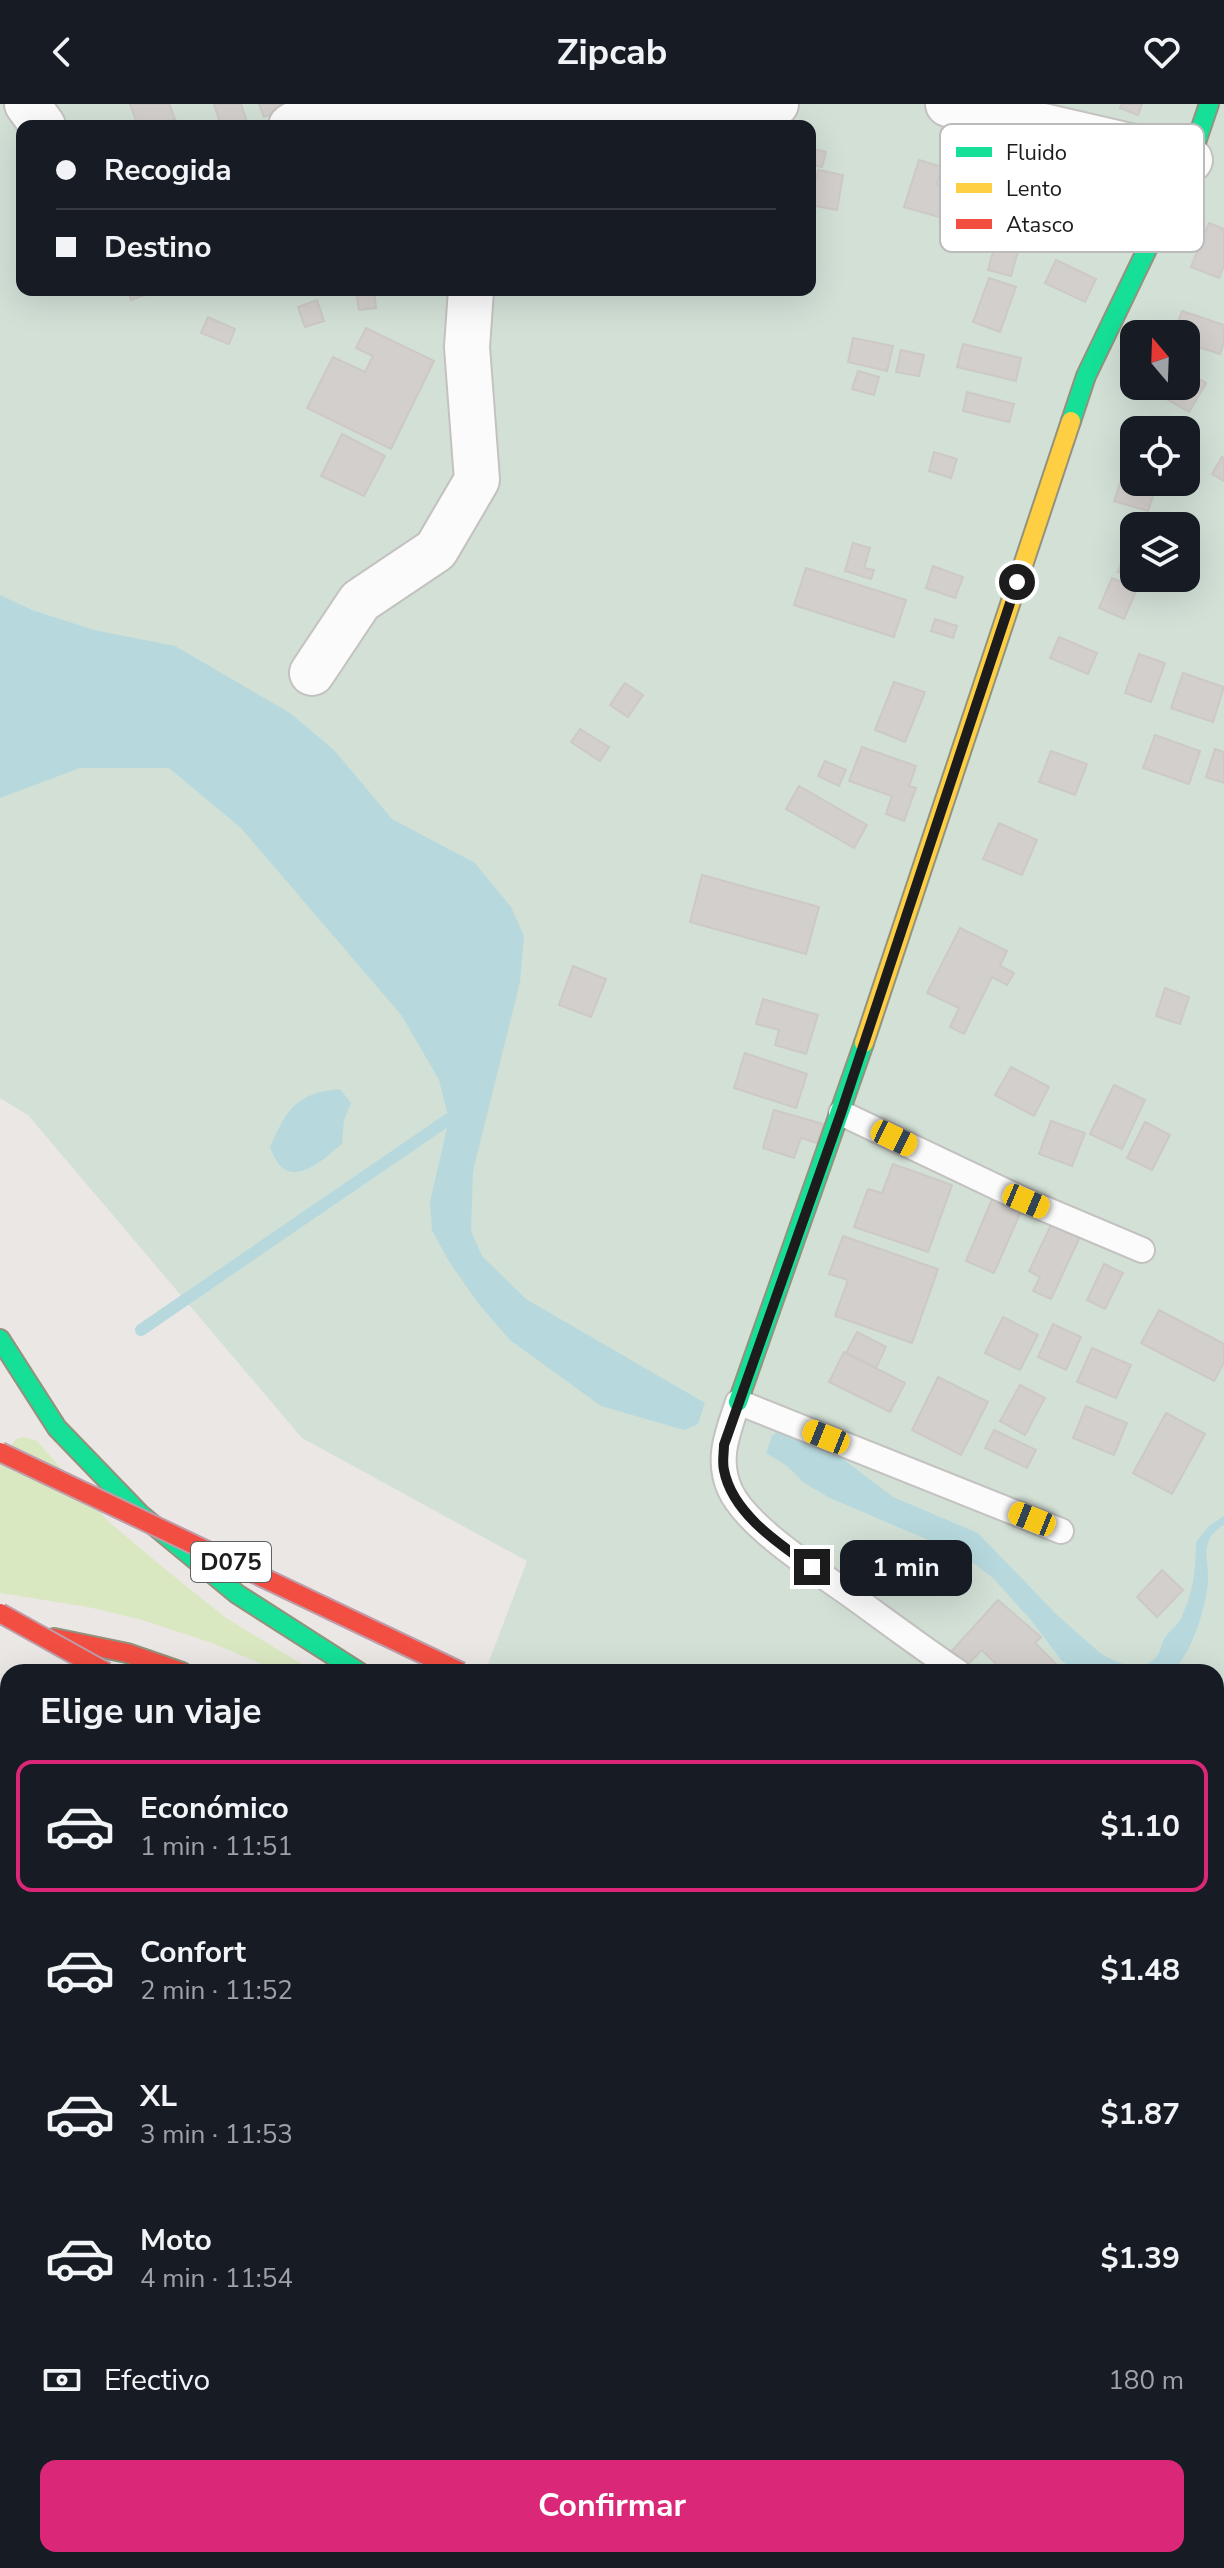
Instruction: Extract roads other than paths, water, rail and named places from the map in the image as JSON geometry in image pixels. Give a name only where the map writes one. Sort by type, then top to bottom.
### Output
[{"type":"main road","points":[[1202,124],[1209,104]]},
{"type":"main road","points":[[738,1402],[841,1113],[1086,376],[1146,252]]},
{"type":"main road","points":[[0,1339],[57,1428],[140,1514],[237,1594],[346,1664]]},
{"type":"main road","name":"D075","points":[[0,1452],[444,1664]]},
{"type":"main road","points":[[0,1613],[92,1664]]},
{"type":"main road","points":[[0,1630],[127,1653],[159,1664]]},
{"type":"street","points":[[570,120],[776,104]]},
{"type":"street","points":[[948,104],[1034,124]]},
{"type":"street","points":[[1216,104],[1224,107]]},
{"type":"street","points":[[308,120],[378,106],[448,120]]},
{"type":"street","points":[[312,673],[360,601],[436,550],[477,480],[467,347],[471,296]]},
{"type":"lane","points":[[841,1113],[1026,1201],[1142,1250]]},
{"type":"lane","points":[[947,1664],[775,1541],[745,1511],[731,1492],[723,1469],[724,1445],[738,1402],[1061,1531]]},
{"type":"water","points":[[0,595],[32,610],[94,630],[175,646],[290,713],[334,750],[392,819],[475,863],[511,907],[524,936],[520,982],[473,1171],[471,1231],[482,1256],[526,1299],[705,1403],[698,1424],[684,1430],[601,1406],[510,1340],[477,1302],[432,1230],[430,1202],[449,1119],[439,1080],[402,1016],[240,827],[169,768],[80,768],[0,798]]},
{"type":"water","points":[[340,1089],[351,1103],[344,1120],[342,1144],[303,1171],[285,1169],[270,1147],[288,1113],[313,1094]]},
{"type":"water","points":[[784,1426],[819,1441],[893,1497],[978,1533],[1057,1615],[1100,1653],[1126,1664],[1067,1664],[1062,1661],[992,1577],[961,1554],[830,1498],[804,1483],[787,1466],[766,1453],[772,1436]]},
{"type":"water","points":[[1224,1516],[1224,1525],[1214,1532],[1208,1543],[1205,1603],[1179,1664],[1146,1664],[1158,1654],[1188,1601],[1196,1542],[1210,1525]]},
{"type":"waterway","points":[[141,1330],[449,1119]]}]
